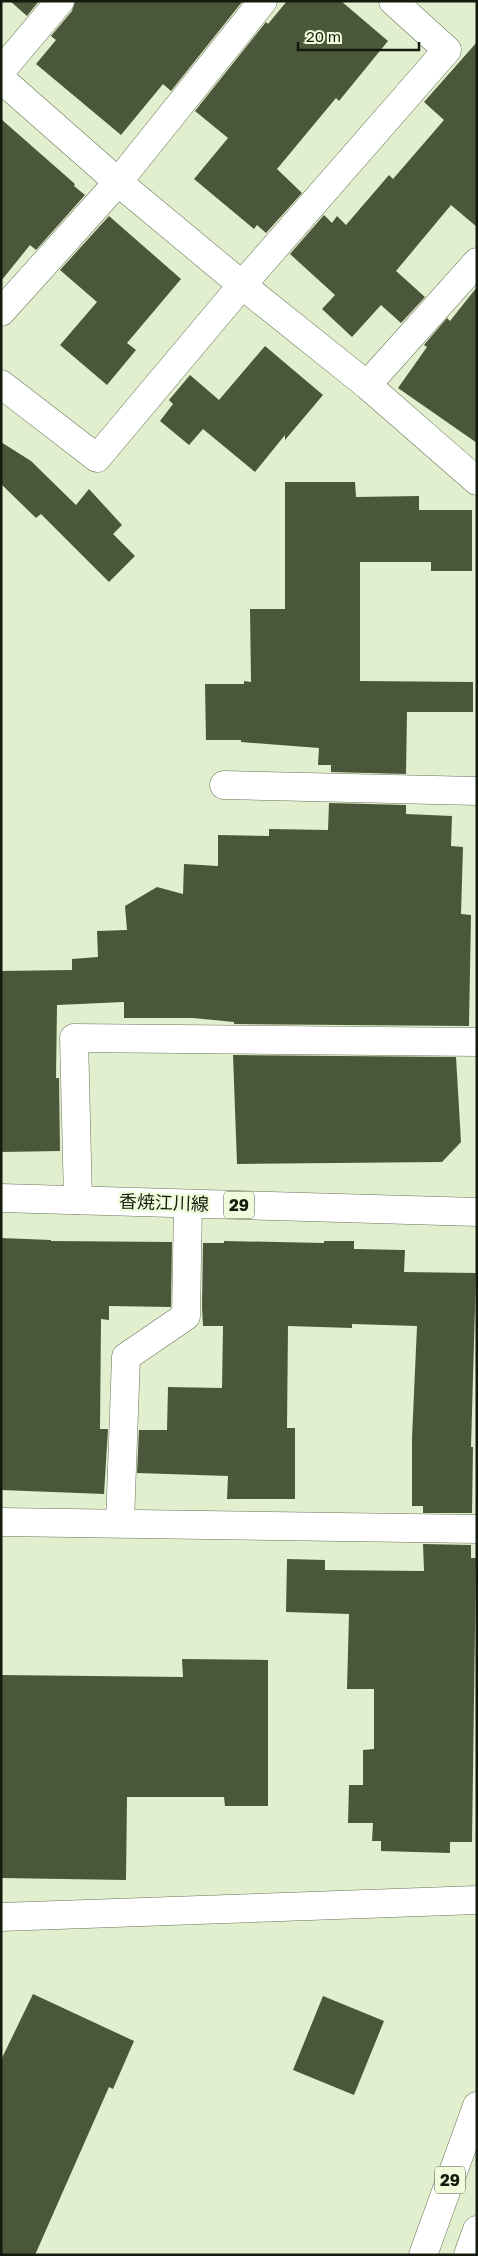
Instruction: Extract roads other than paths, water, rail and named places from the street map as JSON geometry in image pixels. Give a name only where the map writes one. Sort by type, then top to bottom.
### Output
[{"type":"street","points":[[1,71],[60,1]]},
{"type":"street","points":[[1,312],[118,182],[264,1]]},
{"type":"street","points":[[1,384],[97,458],[242,285],[447,50],[393,1]]},
{"type":"street","points":[[1,79],[118,182],[367,385],[477,482]]},
{"type":"street","points":[[367,385],[477,262]]},
{"type":"street","points":[[224,785],[477,791]]},
{"type":"street","points":[[78,1200],[74,1038],[477,1042]]},
{"type":"street","name":"香焼江川線","points":[[1,1198],[477,1212]]},
{"type":"street","points":[[120,1523],[126,1357],[186,1316],[188,1204]]},
{"type":"street","points":[[1,1522],[477,1529]]},
{"type":"street","points":[[1,1917],[477,1900]]},
{"type":"street","name":"29","points":[[422,2255],[476,2112]]},
{"type":"street","points":[[468,2255],[477,2230]]}]
